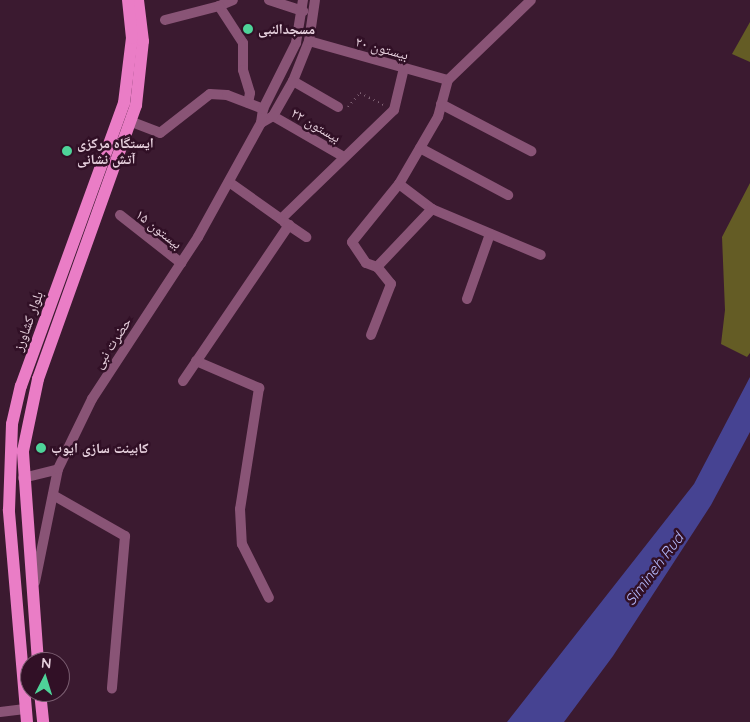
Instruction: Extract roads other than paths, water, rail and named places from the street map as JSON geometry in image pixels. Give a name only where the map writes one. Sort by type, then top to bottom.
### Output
[{"type":"main road","name":"بلوار کشاورز","points":[[26,716],[9,510],[12,424],[21,386],[105,158],[128,75],[132,38],[128,0]]},
{"type":"main road","points":[[37,652],[23,478],[28,419],[38,379],[132,122],[142,76],[138,0]]},
{"type":"main road","points":[[105,158],[118,163]]},
{"type":"main road","points":[[41,702],[42,722]]},
{"type":"street","points":[[165,20],[219,6],[233,0]]},
{"type":"street","points":[[269,0],[303,11]]},
{"type":"street","points":[[261,123],[263,109],[288,64],[303,11],[304,0]]},
{"type":"street","points":[[261,123],[274,116],[293,81],[309,41],[315,0]]},
{"type":"street","points":[[371,335],[391,284],[377,267],[366,263],[352,242],[399,184],[420,148],[441,104],[448,80],[531,0]]},
{"type":"street","points":[[219,6],[243,43],[243,70],[250,93],[248,103]]},
{"type":"street","name":"بیستون ۲۰","points":[[309,41],[448,80]]},
{"type":"street","points":[[183,381],[285,222],[344,157],[394,110],[404,68]]},
{"type":"street","points":[[293,81],[338,107]]},
{"type":"street","points":[[132,122],[160,133],[210,94],[248,103],[263,109]]},
{"type":"street","points":[[441,104],[531,151]]},
{"type":"street","name":"بیستون ۲۲","points":[[274,116],[344,157]]},
{"type":"street","name":"حضرت نبی","points":[[33,596],[58,469],[92,399],[181,264],[261,123]]},
{"type":"street","points":[[420,148],[508,195]]},
{"type":"street","points":[[229,182],[268,207],[306,237]]},
{"type":"street","points":[[399,184],[432,209],[541,255]]},
{"type":"street","points":[[377,267],[432,209]]},
{"type":"street","name":"بیستون ۱۵","points":[[120,215],[181,264]]},
{"type":"street","points":[[467,299],[490,234]]},
{"type":"street","points":[[196,361],[259,388],[240,509],[242,544],[268,598]]},
{"type":"street","points":[[23,478],[58,469]]},
{"type":"street","points":[[53,496],[124,536],[112,688]]},
{"type":"street","points":[[0,712],[26,716]]},
{"type":"water","name":"Simineh Rud","points":[[750,377],[750,432],[711,505],[613,656],[564,722],[507,722],[694,484]]},
{"type":"place","name":"مسجدالنبی","points":[[248,29]]},
{"type":"place","name":"ایستگاه مرکزی آتش نشانی","points":[[67,151]]},
{"type":"place","name":"کابینت سازی ایوب","points":[[41,448]]}]
